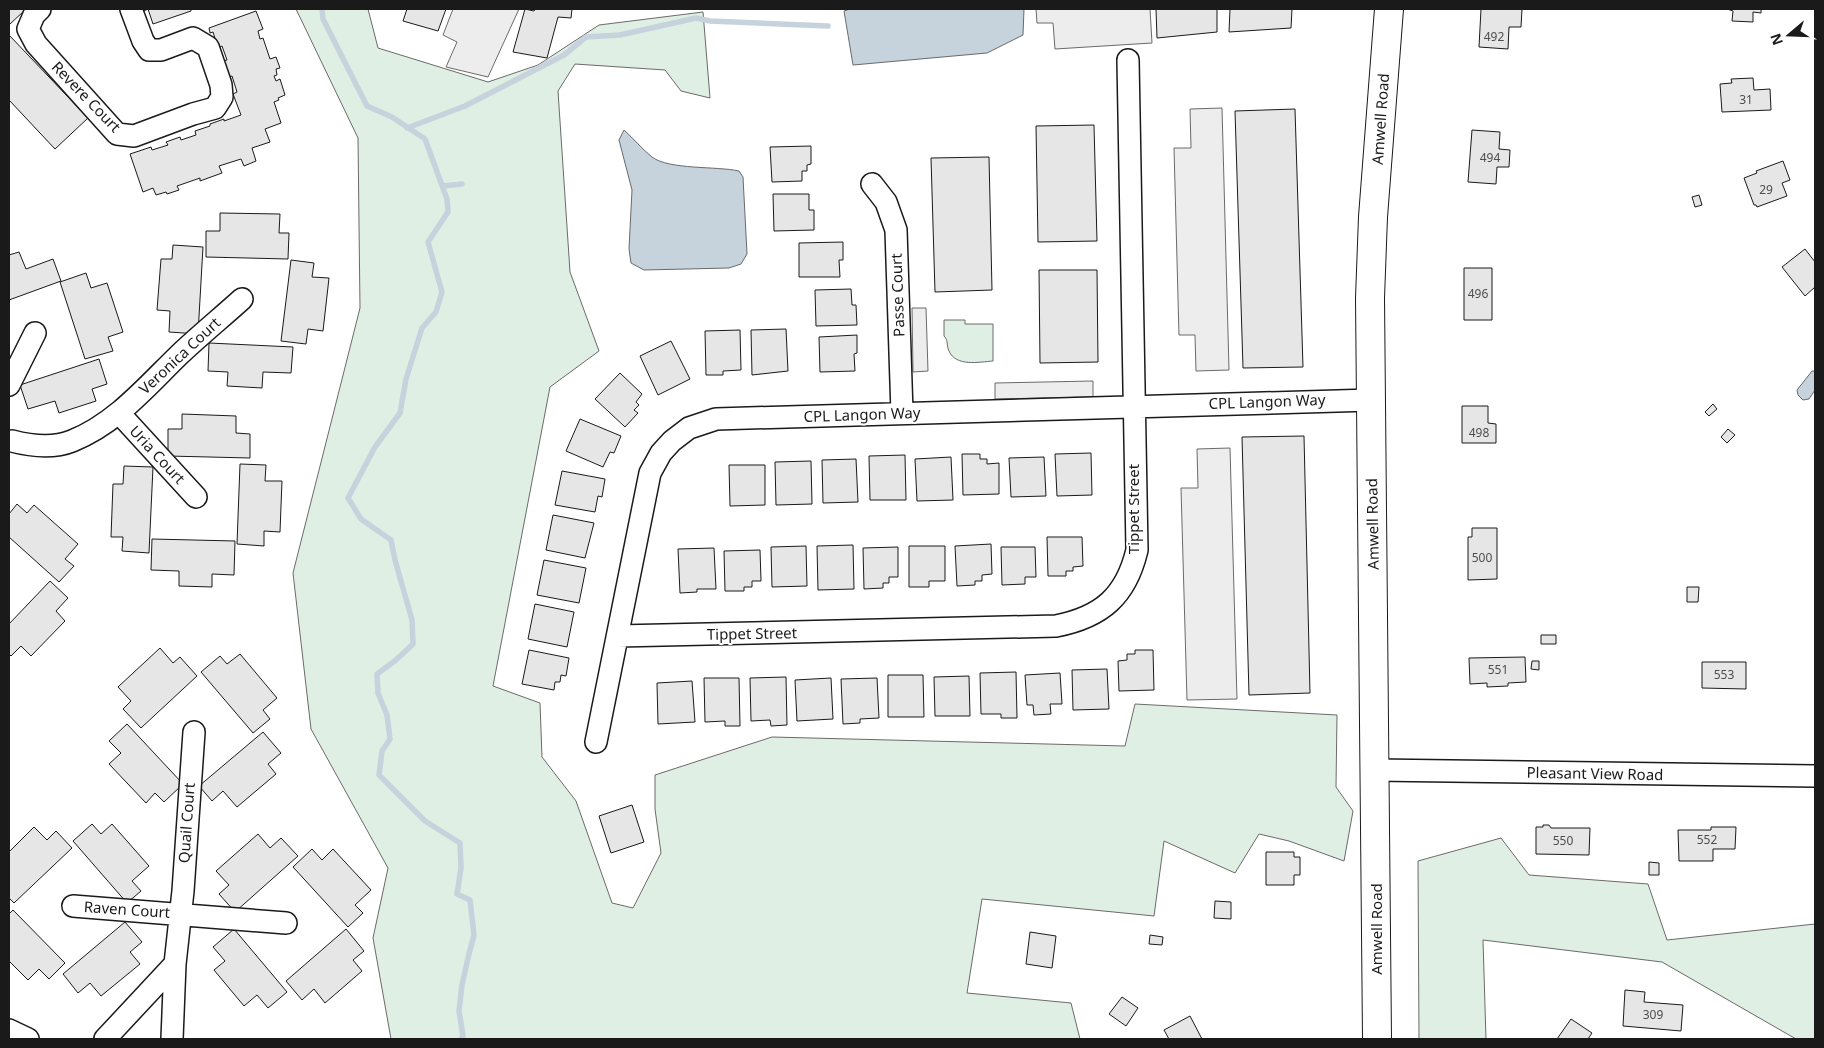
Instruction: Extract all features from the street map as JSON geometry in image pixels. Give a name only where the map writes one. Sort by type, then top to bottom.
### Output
[{"type":"main road","name":"Amwell Road","points":[[1378,1039],[1370,298],[1373,217],[1389,9]]},
{"type":"street","name":"Revere Court","points":[[40,9],[34,15],[28,29],[36,44],[117,134],[134,136],[193,114],[215,108],[222,97],[221,85],[208,47],[194,38],[161,50],[150,50],[144,41],[131,9]]},
{"type":"street","name":"Tippet Street","points":[[618,636],[1056,626],[1076,622],[1094,614],[1112,601],[1132,568],[1137,550],[1128,60]]},
{"type":"street","name":"Passe Court","points":[[872,184],[886,202],[896,230],[902,413]]},
{"type":"street","name":"Veronica Court","points":[[10,438],[31,446],[54,446],[71,442],[99,428],[118,413],[184,350],[242,299]]},
{"type":"street","points":[[9,385],[35,334]]},
{"type":"street","name":"CPL Langon Way","points":[[596,742],[650,473],[661,453],[689,428],[716,419],[1371,400]]},
{"type":"street","name":"Uria Court","points":[[118,413],[196,497]]},
{"type":"street","name":"Quail Court","points":[[172,1039],[175,964],[194,732]]},
{"type":"street","name":"Pleasant View Road","points":[[1375,770],[1815,776]]},
{"type":"street","name":"Raven Court","points":[[73,906],[286,923]]},
{"type":"street","points":[[105,1039],[175,964]]},
{"type":"street","points":[[9,1030],[28,1039]]},
{"type":"green space","points":[[296,9],[368,9],[378,48],[488,82],[538,65],[599,25],[703,12],[710,98],[681,91],[665,70],[575,64],[558,91],[570,272],[599,351],[550,387],[493,686],[540,703],[542,757],[576,801],[612,903],[633,908],[661,853],[655,809],[655,775],[772,737],[1125,746],[1135,704],[1337,715],[1336,787],[1353,811],[1344,861],[1289,841],[1259,834],[1235,873],[1164,841],[1154,916],[982,899],[967,993],[1071,1003],[1080,1039],[391,1039],[373,938],[388,868],[311,729],[293,573],[360,308],[358,138]]},
{"type":"green space","points":[[944,320],[965,320],[965,324],[993,324],[993,361],[968,362],[952,356],[944,336]]},
{"type":"green space","points":[[1501,838],[1529,875],[1648,884],[1667,940],[1815,924],[1815,1039],[1796,1039],[1662,962],[1483,940],[1486,1039],[1419,1039],[1418,861]]},
{"type":"shaded area","points":[[453,9],[519,9],[488,77],[446,67],[457,42],[443,35]]},
{"type":"shaded area","points":[[850,9],[1024,9],[1023,35],[987,53],[853,65],[844,11]]},
{"type":"shaded area","points":[[1036,9],[1150,9],[1152,43],[1055,49],[1053,23],[1037,23]]},
{"type":"shaded area","points":[[1222,108],[1229,370],[1196,371],[1195,335],[1179,335],[1174,148],[1191,148],[1190,109]]},
{"type":"shaded area","points":[[624,130],[648,154],[660,161],[681,166],[739,171],[743,177],[747,254],[741,264],[729,268],[644,270],[631,263],[629,249],[632,190],[619,140]]},
{"type":"shaded area","points":[[912,308],[926,308],[928,371],[913,372]]},
{"type":"shaded area","points":[[1812,371],[1815,371],[1815,390],[1809,399],[1803,400],[1798,395],[1797,390]]},
{"type":"shaded area","points":[[1093,381],[1093,397],[995,399],[995,383]]},
{"type":"shaded area","points":[[1230,448],[1237,699],[1187,700],[1181,488],[1198,488],[1197,449]]},
{"type":"building","points":[[9,9],[26,9],[9,25]]},
{"type":"building","points":[[148,9],[191,9],[191,11],[153,24]]},
{"type":"building","points":[[407,9],[446,9],[438,31],[403,21]]},
{"type":"building","points":[[525,9],[534,11],[535,9],[572,9],[571,18],[558,17],[547,58],[513,52]]},
{"type":"building","points":[[1156,9],[1217,9],[1217,32],[1157,38]]},
{"type":"building","points":[[1230,9],[1292,9],[1291,28],[1229,32]]},
{"type":"building","points":[[1481,9],[1522,9],[1521,27],[1509,27],[1508,49],[1479,47]]},
{"type":"building","points":[[1727,9],[1761,9],[1761,13],[1753,12],[1753,22],[1732,21],[1733,11]]},
{"type":"building","points":[[256,11],[263,29],[258,31],[260,39],[263,38],[270,59],[276,57],[280,68],[276,69],[277,75],[274,76],[276,81],[280,79],[285,95],[274,102],[281,123],[265,129],[270,142],[252,148],[256,161],[244,166],[241,159],[219,166],[222,173],[200,181],[200,178],[177,186],[179,190],[167,194],[166,192],[156,195],[153,188],[143,192],[130,154],[151,147],[152,150],[168,145],[166,142],[180,137],[181,140],[196,135],[195,131],[210,126],[210,124],[241,115],[233,94],[237,92],[232,76],[228,77],[222,61],[227,60],[222,46],[218,48],[213,32],[210,33],[209,28]]},
{"type":"building","points":[[9,35],[88,118],[55,149],[9,100]]},
{"type":"building","points":[[1753,78],[1754,90],[1770,89],[1771,110],[1722,112],[1720,84],[1732,83],[1731,79]]},
{"type":"building","points":[[1295,109],[1303,367],[1243,368],[1235,111]]},
{"type":"building","points":[[1094,125],[1097,241],[1038,242],[1036,126]]},
{"type":"building","points":[[1472,130],[1500,132],[1499,149],[1510,150],[1509,167],[1497,167],[1496,184],[1468,182]]},
{"type":"building","points":[[811,146],[811,164],[807,165],[807,171],[802,171],[802,181],[772,182],[770,147]]},
{"type":"building","points":[[989,157],[992,290],[935,292],[931,158]]},
{"type":"building","points":[[1783,161],[1790,180],[1782,183],[1787,196],[1757,207],[1754,205],[1744,178],[1757,173],[1756,171]]},
{"type":"building","points":[[773,194],[809,194],[809,210],[814,210],[814,230],[774,231]]},
{"type":"building","points":[[1699,195],[1702,205],[1695,207],[1692,197]]},
{"type":"building","points":[[220,213],[280,214],[279,233],[289,233],[288,259],[206,257],[206,231],[220,231]]},
{"type":"building","points":[[843,242],[843,260],[839,260],[840,277],[799,277],[799,243]]},
{"type":"building","points":[[173,245],[203,247],[198,334],[169,332],[170,311],[157,310],[161,259],[172,259]]},
{"type":"building","points":[[1805,249],[1815,262],[1815,287],[1805,296],[1782,267]]},
{"type":"building","points":[[19,252],[26,269],[53,259],[61,281],[9,300],[9,255]]},
{"type":"building","points":[[291,260],[314,263],[312,277],[329,278],[323,331],[308,329],[306,344],[281,341]]},
{"type":"building","points":[[1464,268],[1492,268],[1492,320],[1464,320]]},
{"type":"building","points":[[1039,270],[1097,270],[1098,362],[1040,363]]},
{"type":"building","points":[[86,273],[91,288],[107,283],[123,332],[108,337],[113,351],[85,359],[60,282]]},
{"type":"building","points":[[851,289],[852,305],[856,305],[857,325],[816,326],[815,290]]},
{"type":"building","points":[[786,329],[788,371],[752,375],[751,330]]},
{"type":"building","points":[[740,330],[741,370],[723,371],[723,375],[706,375],[705,331]]},
{"type":"building","points":[[857,335],[857,353],[854,354],[855,371],[820,372],[819,337]]},
{"type":"building","points":[[671,341],[690,379],[658,395],[640,356]]},
{"type":"building","points":[[209,343],[293,347],[291,373],[263,372],[262,388],[227,386],[228,372],[208,371]]},
{"type":"building","points":[[99,359],[107,384],[92,389],[96,401],[59,413],[55,401],[28,409],[20,385]]},
{"type":"building","points":[[620,373],[642,394],[636,402],[639,405],[634,410],[638,413],[625,427],[595,399]]},
{"type":"building","points":[[1713,404],[1717,409],[1709,416],[1705,412]]},
{"type":"building","points":[[1462,406],[1488,406],[1488,423],[1496,424],[1496,443],[1462,443]]},
{"type":"building","points":[[182,414],[236,416],[236,433],[250,434],[250,458],[168,456],[168,429],[182,429]]},
{"type":"building","points":[[580,419],[621,436],[614,453],[610,452],[603,467],[566,451]]},
{"type":"building","points":[[1728,429],[1735,435],[1727,443],[1721,437]]},
{"type":"building","points":[[1304,436],[1310,693],[1249,695],[1242,437]]},
{"type":"building","points":[[1091,453],[1092,495],[1057,496],[1055,454]]},
{"type":"building","points":[[962,454],[980,454],[980,459],[987,459],[987,464],[999,463],[999,494],[963,495]]},
{"type":"building","points":[[905,455],[906,500],[870,500],[869,456]]},
{"type":"building","points":[[951,457],[953,500],[917,501],[915,459]]},
{"type":"building","points":[[1044,457],[1046,496],[1011,497],[1009,458]]},
{"type":"building","points":[[856,459],[858,502],[823,503],[822,460]]},
{"type":"building","points":[[811,461],[812,504],[776,505],[775,462]]},
{"type":"building","points":[[240,464],[266,465],[265,481],[282,481],[280,532],[264,531],[264,546],[237,544]]},
{"type":"building","points":[[729,465],[765,465],[765,505],[730,506]]},
{"type":"building","points":[[124,466],[153,467],[149,553],[122,551],[123,537],[111,537],[113,484],[123,484]]},
{"type":"building","points":[[562,471],[605,479],[602,497],[598,496],[595,512],[555,505]]},
{"type":"building","points":[[17,504],[27,513],[34,505],[78,544],[65,559],[74,566],[59,582],[9,537],[9,514]]},
{"type":"building","points":[[553,515],[594,523],[585,558],[546,550]]},
{"type":"building","points":[[1472,528],[1497,528],[1497,579],[1468,580],[1468,537],[1472,537]]},
{"type":"building","points":[[1047,537],[1082,537],[1083,566],[1073,567],[1073,571],[1066,571],[1066,576],[1048,576]]},
{"type":"building","points":[[152,539],[235,541],[234,575],[212,574],[212,587],[179,586],[179,571],[151,570]]},
{"type":"building","points":[[991,544],[992,574],[982,575],[982,581],[975,581],[975,585],[957,586],[955,546]]},
{"type":"building","points":[[853,545],[854,589],[818,590],[817,546]]},
{"type":"building","points":[[806,546],[807,586],[772,587],[771,547]]},
{"type":"building","points":[[909,546],[945,546],[945,581],[929,581],[929,587],[909,587]]},
{"type":"building","points":[[898,547],[898,577],[889,577],[889,583],[883,583],[883,588],[864,589],[863,548]]},
{"type":"building","points":[[1001,547],[1035,547],[1036,577],[1025,577],[1025,584],[1002,585]]},
{"type":"building","points":[[714,548],[716,589],[697,589],[697,592],[680,593],[678,549]]},
{"type":"building","points":[[760,550],[761,581],[752,581],[752,587],[744,587],[744,591],[725,591],[724,551]]},
{"type":"building","points":[[544,560],[586,568],[579,603],[537,595]]},
{"type":"building","points":[[50,581],[68,598],[56,611],[65,621],[31,656],[21,646],[11,656],[9,654],[9,624]]},
{"type":"building","points":[[1687,587],[1699,587],[1698,602],[1687,602]]},
{"type":"building","points":[[535,604],[574,612],[567,647],[528,639]]},
{"type":"building","points":[[1541,635],[1556,635],[1556,644],[1541,644]]},
{"type":"building","points":[[160,648],[173,663],[180,657],[197,676],[141,728],[123,709],[131,701],[118,687]]},
{"type":"building","points":[[529,650],[569,658],[566,676],[561,675],[560,682],[555,682],[554,690],[522,684]]},
{"type":"building","points":[[1135,650],[1153,650],[1154,690],[1119,691],[1118,661],[1127,660],[1127,654],[1135,654]]},
{"type":"building","points":[[240,654],[277,698],[263,710],[270,719],[253,733],[201,672],[220,656],[227,664]]},
{"type":"building","points":[[1525,657],[1526,682],[1508,683],[1508,686],[1487,687],[1487,683],[1470,684],[1469,658]]},
{"type":"building","points":[[1532,661],[1539,661],[1539,670],[1531,669]]},
{"type":"building","points":[[1702,662],[1746,662],[1746,689],[1702,688]]},
{"type":"building","points":[[1107,669],[1109,709],[1073,710],[1072,670]]},
{"type":"building","points":[[1016,672],[1017,718],[1001,718],[1001,714],[981,714],[980,673]]},
{"type":"building","points":[[1060,673],[1062,704],[1050,704],[1051,714],[1034,715],[1033,705],[1027,705],[1025,675]]},
{"type":"building","points":[[888,675],[923,675],[924,717],[888,717]]},
{"type":"building","points":[[969,676],[970,716],[935,716],[934,677]]},
{"type":"building","points":[[786,677],[787,725],[771,726],[770,720],[751,721],[750,678]]},
{"type":"building","points":[[704,678],[739,678],[740,726],[725,726],[725,721],[705,722]]},
{"type":"building","points":[[831,678],[833,719],[797,721],[795,680]]},
{"type":"building","points":[[877,678],[879,718],[860,719],[860,723],[843,724],[841,679]]},
{"type":"building","points":[[692,681],[695,722],[658,724],[657,683]]},
{"type":"building","points":[[127,724],[183,784],[164,802],[155,793],[146,803],[109,764],[121,753],[109,741]]},
{"type":"building","points":[[263,732],[281,753],[268,764],[276,774],[237,807],[223,791],[212,801],[199,786]]},
{"type":"building","points":[[632,805],[644,842],[611,853],[599,816]]},
{"type":"building","points":[[92,824],[101,834],[112,824],[149,866],[132,881],[141,891],[127,903],[73,841]]},
{"type":"building","points":[[1543,825],[1549,825],[1551,828],[1590,828],[1589,855],[1536,854],[1536,827],[1543,827]]},
{"type":"building","points":[[34,827],[47,840],[56,831],[72,848],[14,903],[9,898],[9,852]]},
{"type":"building","points":[[1711,827],[1736,827],[1735,849],[1713,849],[1713,861],[1679,861],[1678,830],[1711,830]]},
{"type":"building","points":[[258,834],[270,848],[281,838],[298,856],[235,912],[219,894],[229,885],[216,871]]},
{"type":"building","points":[[312,849],[322,860],[333,849],[371,890],[355,905],[363,913],[348,927],[293,867]]},
{"type":"building","points":[[1266,852],[1294,852],[1294,857],[1300,857],[1300,875],[1294,875],[1294,885],[1266,885]]},
{"type":"building","points":[[1649,862],[1659,863],[1659,875],[1649,875]]},
{"type":"building","points":[[1215,901],[1231,902],[1231,919],[1214,918]]},
{"type":"building","points":[[13,910],[65,963],[49,979],[39,969],[28,980],[9,961],[9,914]]},
{"type":"building","points":[[125,922],[142,942],[130,952],[140,964],[101,996],[90,983],[78,993],[63,974]]},
{"type":"building","points":[[234,929],[287,992],[268,1008],[257,995],[244,1006],[214,970],[225,961],[213,947]]},
{"type":"building","points":[[346,929],[364,951],[353,960],[362,971],[325,1003],[314,989],[302,1000],[286,981]]},
{"type":"building","points":[[1030,932],[1056,936],[1052,968],[1026,964]]},
{"type":"building","points":[[1150,935],[1163,937],[1162,945],[1149,944]]},
{"type":"building","points":[[1625,990],[1645,992],[1644,1002],[1683,1005],[1681,1031],[1623,1026]]},
{"type":"building","points":[[1122,997],[1138,1008],[1126,1026],[1109,1014]]},
{"type":"building","points":[[1190,1016],[1202,1039],[1169,1039],[1164,1030]]},
{"type":"building","points":[[1571,1019],[1592,1033],[1588,1039],[1557,1039]]},
{"type":"waterway","points":[[322,9],[323,19],[367,106],[392,117],[425,139],[447,199],[448,212],[428,242],[442,292],[436,312],[422,328],[406,379],[400,413],[375,447],[348,498],[361,519],[391,540],[412,620],[413,644],[377,674],[378,693],[387,715],[390,739],[382,751],[379,775],[425,821],[460,843],[461,868],[457,894],[470,900],[474,935],[462,985],[459,1011],[463,1036],[461,1039]]},
{"type":"waterway","points":[[407,128],[465,106],[564,55],[586,37],[620,35],[696,18],[710,21],[828,26]]},
{"type":"waterway","points":[[443,186],[462,184]]}]
